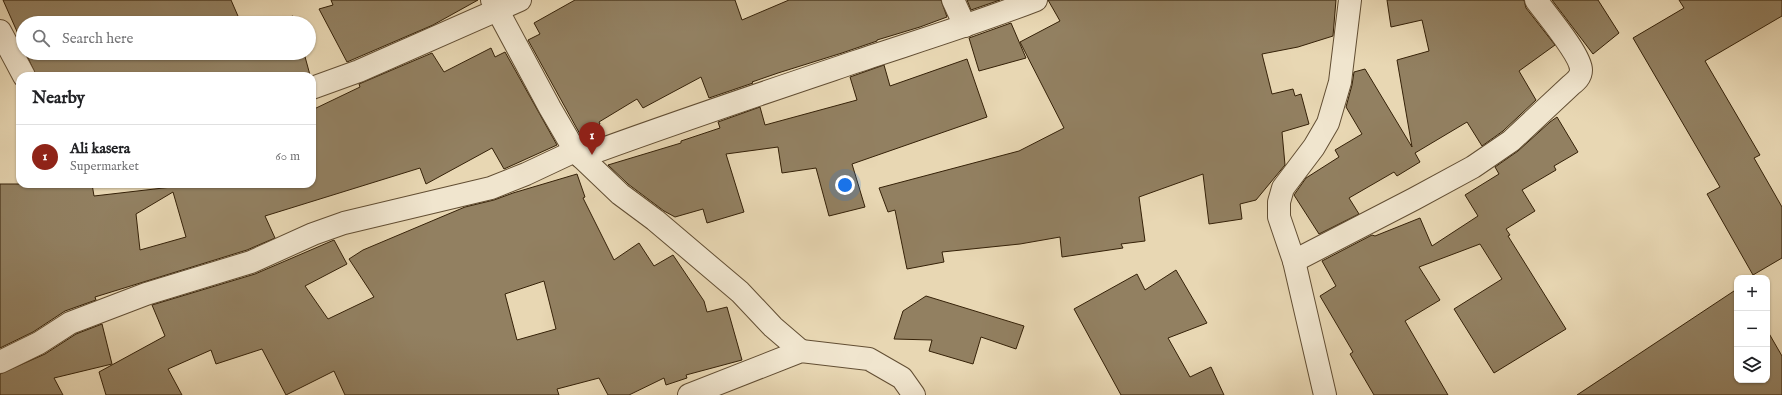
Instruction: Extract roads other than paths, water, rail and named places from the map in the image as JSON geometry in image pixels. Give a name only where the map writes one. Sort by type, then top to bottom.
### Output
[{"type":"street","points":[[316,87],[359,71],[494,5],[520,0]]},
{"type":"street","points":[[952,0],[965,26]]},
{"type":"street","points":[[0,362],[39,343],[70,323],[146,294],[251,262],[313,234],[344,223],[492,188],[578,154],[636,137],[859,60],[965,26],[1036,0]]},
{"type":"street","points":[[1325,395],[1294,261],[1279,217],[1279,202],[1283,188],[1314,148],[1328,123],[1340,82],[1350,0]]},
{"type":"street","points":[[1294,261],[1414,200],[1473,166],[1511,141],[1572,86],[1581,72],[1580,63],[1571,48],[1536,0]]},
{"type":"street","points":[[494,5],[578,154],[620,194],[655,220],[740,292],[773,327],[801,351]]},
{"type":"street","points":[[0,31],[22,72]]},
{"type":"street","points":[[689,395],[801,351],[869,359],[902,378],[914,395]]},
{"type":"place","name":"Ali kasera","points":[[592,155]]}]
